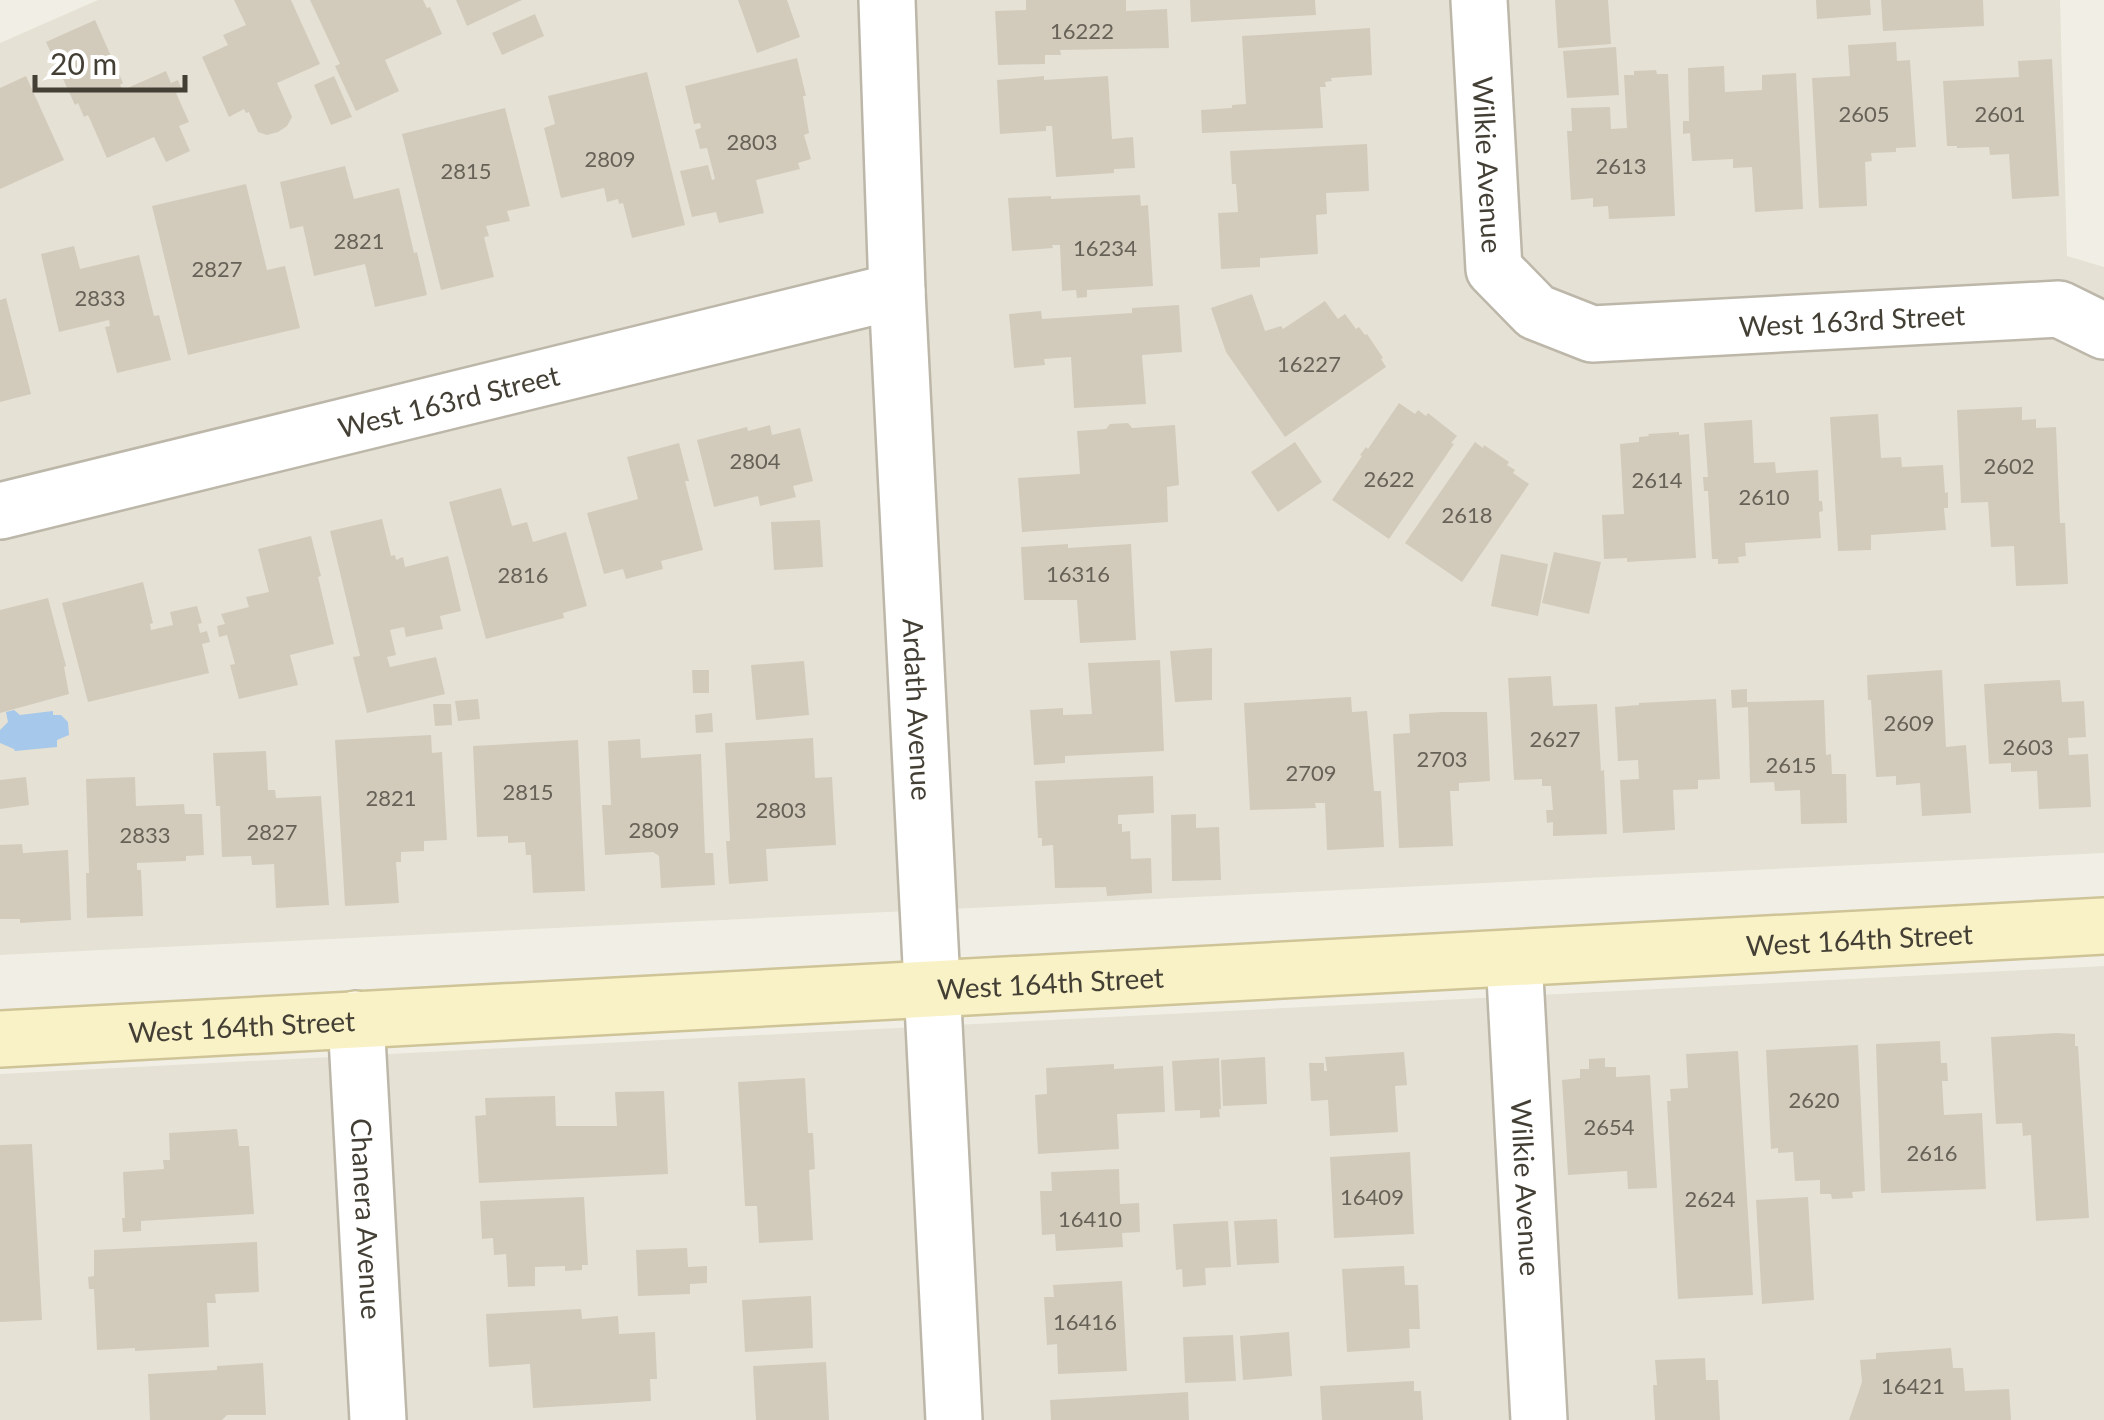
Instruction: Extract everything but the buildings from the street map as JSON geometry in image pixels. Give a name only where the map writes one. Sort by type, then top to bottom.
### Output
[{"type":"street","name":"Ardath Avenue","points":[[887,0],[897,291],[954,1420]]},
{"type":"street","name":"Wilkie Avenue","points":[[1479,0],[1494,268],[1536,312],[1592,334]]},
{"type":"street","name":"West 163rd Street","points":[[0,511],[897,291]]},
{"type":"street","name":"West 163rd Street","points":[[1592,334],[2059,309],[2104,331]]},
{"type":"street","name":"West 164th Street","points":[[0,1038],[2104,926]]},
{"type":"street","name":"Wilkie Avenue","points":[[1514,958],[1539,1420]]},
{"type":"street","name":"Chanera Avenue","points":[[356,1019],[378,1420]]},
{"type":"shaded area","points":[[98,0],[2060,0],[2067,256],[2104,267],[2104,853],[0,955],[0,43]]},
{"type":"shaded area","points":[[2104,966],[2104,1420],[0,1420],[0,1074]]},
{"type":"water","points":[[14,710],[20,715],[53,711],[53,715],[61,715],[68,722],[69,735],[57,740],[57,747],[15,751],[0,743],[0,730],[8,722],[6,712]]}]
